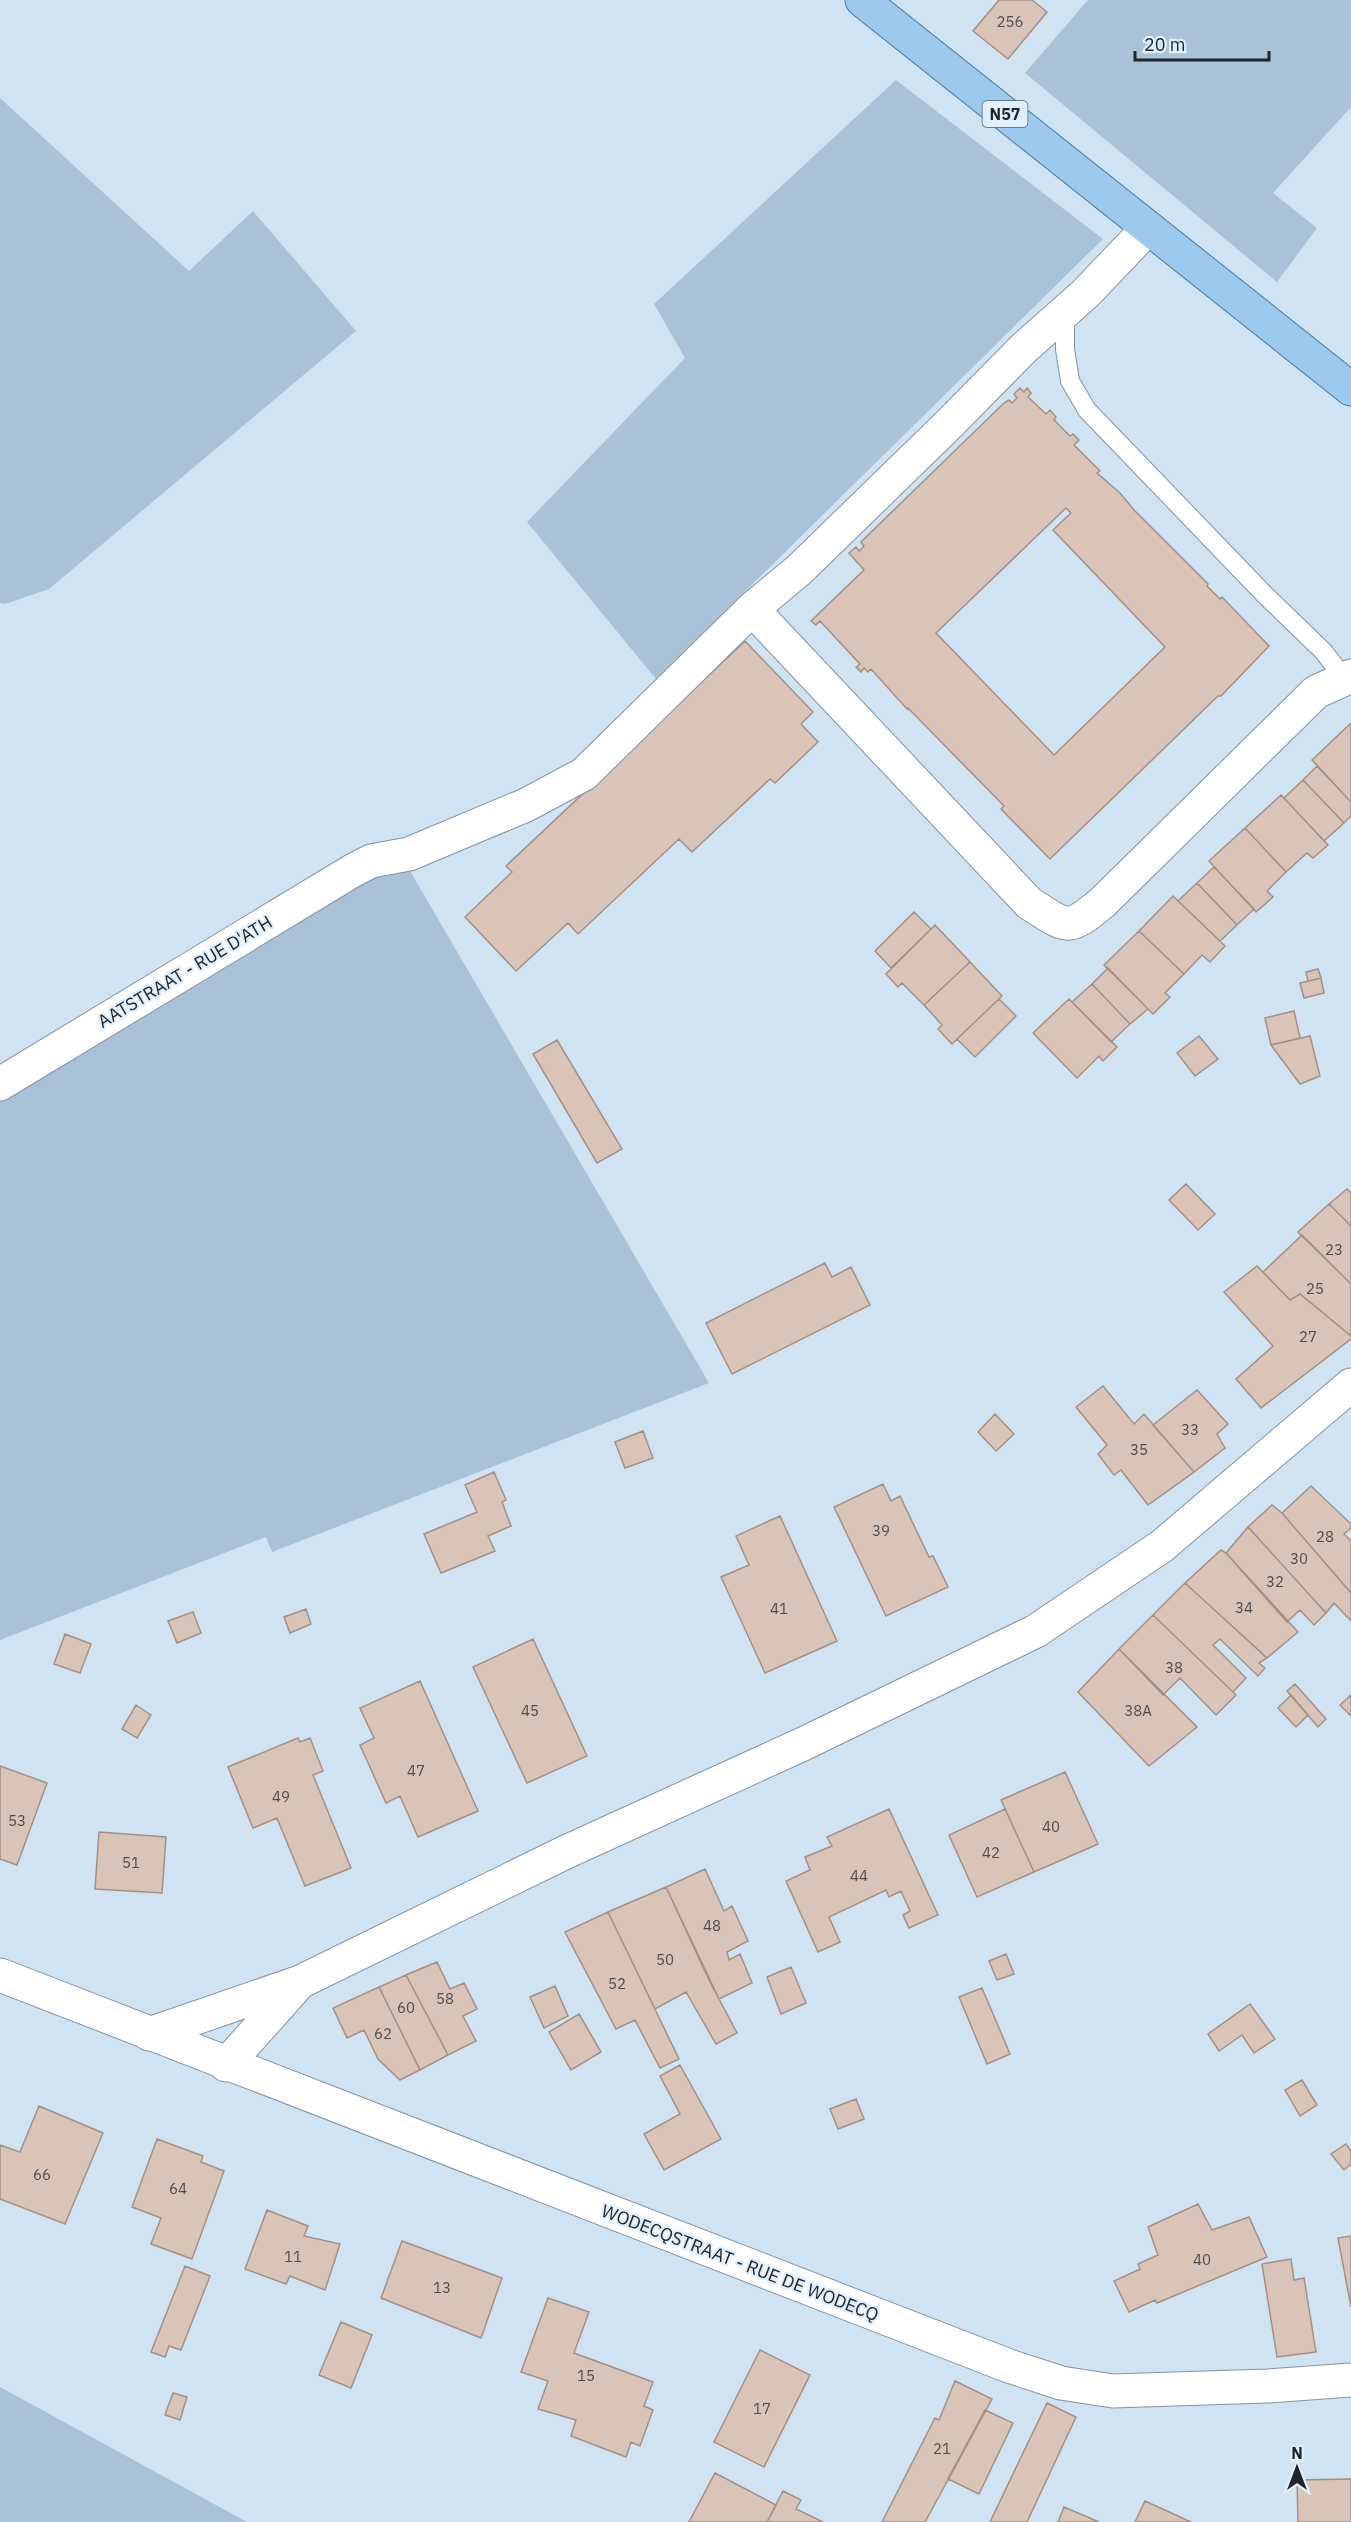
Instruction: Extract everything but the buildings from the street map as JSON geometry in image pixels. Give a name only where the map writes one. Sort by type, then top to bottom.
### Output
[{"type":"main road","name":"N57","points":[[862,0],[1351,389]]},
{"type":"street","points":[[1148,228],[1086,294],[1023,348],[799,570],[752,609],[1029,903],[1060,923],[1079,922],[1103,902],[1316,692],[1347,677]]},
{"type":"street","name":"AATSTRAAT - RUE D'ATH","points":[[0,1084],[371,861],[409,854],[526,805],[584,774],[752,609]]},
{"type":"street","points":[[148,2034],[300,1982],[566,1852],[803,1744],[1036,1631],[1162,1546],[1351,1385]]},
{"type":"street","name":"WODECQSTRAAT - RUE DE WODECQ","points":[[0,1976],[226,2065],[305,2093],[656,2232],[1009,2366],[1061,2383],[1113,2391],[1268,2386],[1351,2380]]},
{"type":"street","points":[[226,2065],[300,1982]]},
{"type":"lane","points":[[1065,312],[1065,349],[1070,381],[1087,410],[1347,677]]},
{"type":"shaded area","points":[[1088,0],[1351,0],[1351,107],[1273,193],[1317,228],[1277,282],[1025,73]]},
{"type":"shaded area","points":[[896,80],[1103,239],[656,679],[527,522],[685,358],[654,304]]},
{"type":"shaded area","points":[[0,98],[189,271],[253,211],[356,331],[49,589],[5,604],[0,603]]},
{"type":"shaded area","points":[[395,869],[410,871],[709,1383],[272,1552],[266,1537],[0,1640],[0,1097],[370,871]]},
{"type":"shaded area","points":[[0,2387],[247,2522],[0,2522]]}]
